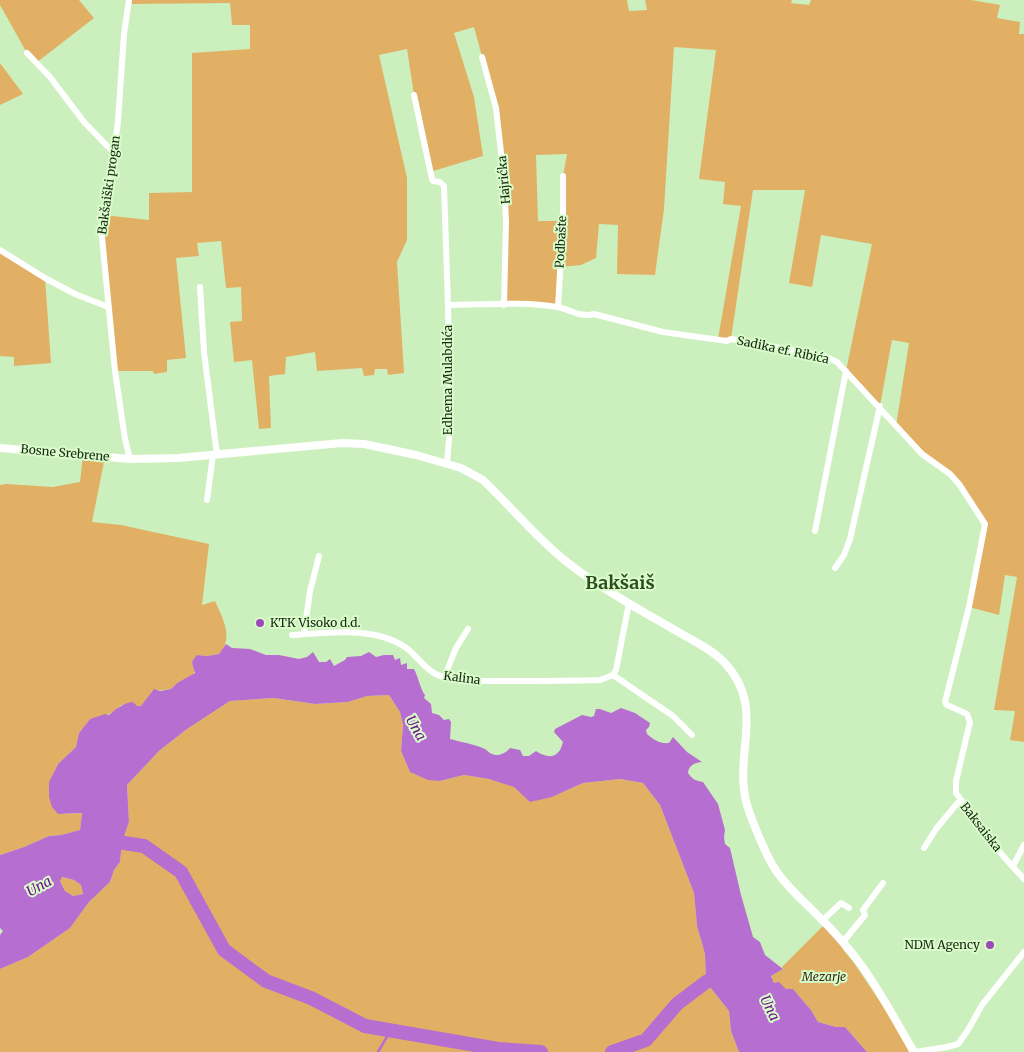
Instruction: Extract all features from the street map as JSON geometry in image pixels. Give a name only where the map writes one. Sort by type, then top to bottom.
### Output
[{"type":"street","name":"Bakšaiški progan","points":[[129,0],[124,34],[114,154],[101,227],[120,408],[130,459]]},
{"type":"street","points":[[27,54],[50,77],[84,122],[114,154]]},
{"type":"street","name":"Hajrićka","points":[[482,57],[496,108],[505,186],[504,305]]},
{"type":"street","name":"Edhema Mulabdića","points":[[414,95],[432,179],[444,186],[450,426],[447,464]]},
{"type":"street","name":"Podbašte","points":[[558,307],[563,222],[563,176]]},
{"type":"street","points":[[0,250],[75,294],[108,307]]},
{"type":"street","points":[[200,287],[204,352],[215,455],[208,500]]},
{"type":"street","name":"Sadika ef. Ribića","points":[[448,305],[558,307],[585,316],[594,314],[663,332],[727,341],[731,339],[824,356],[837,362],[880,406],[922,454],[950,474],[959,484],[984,522],[982,546],[969,607]]},
{"type":"street","points":[[815,531],[846,371]]},
{"type":"street","points":[[835,568],[844,555],[850,539],[880,406]]},
{"type":"street","name":"Bosne Srebrene","points":[[0,448],[130,459],[178,458],[342,443],[383,447],[461,468],[483,480],[576,569],[698,644],[723,662],[736,678],[745,698],[748,712],[742,781],[746,804],[762,843],[775,869],[793,891],[843,942],[875,984],[914,1052]]},
{"type":"street","points":[[304,634],[310,591],[320,556]]},
{"type":"street","points":[[629,603],[616,670],[613,675],[673,716],[692,735]]},
{"type":"street","name":"Baksaiska","points":[[969,607],[945,698],[947,705],[967,714],[970,722],[955,787],[960,800],[1024,879]]},
{"type":"street","points":[[444,678],[456,648],[468,629]]},
{"type":"street","name":"Kalina","points":[[292,635],[344,633],[366,634],[385,638],[402,645],[432,672],[444,678],[476,681],[600,680],[613,675]]},
{"type":"street","points":[[924,848],[936,829],[960,800]]},
{"type":"street","points":[[1013,866],[1024,845]]},
{"type":"street","points":[[843,942],[865,915],[863,910],[883,883]]},
{"type":"street","points":[[823,920],[841,903],[849,908]]},
{"type":"street","points":[[914,1052],[958,1044],[982,1005],[1024,952]]},
{"type":"green space","points":[[0,0],[79,0],[94,18],[36,63],[27,53],[0,5]]},
{"type":"green space","points":[[129,0],[627,0],[629,11],[647,10],[645,0],[792,0],[791,3],[809,5],[811,0],[971,0],[1000,5],[997,18],[1020,22],[1019,34],[1024,34],[1024,742],[1010,740],[1015,711],[994,710],[1017,577],[1005,575],[999,615],[969,607],[985,524],[966,496],[933,460],[896,426],[909,343],[892,340],[880,406],[846,371],[872,244],[821,235],[812,287],[789,283],[805,190],[753,190],[731,339],[718,339],[741,206],[723,204],[725,182],[699,179],[716,50],[674,47],[664,209],[655,275],[617,274],[618,225],[599,224],[596,258],[581,265],[560,267],[558,307],[504,305],[506,222],[496,108],[474,27],[454,33],[474,97],[483,156],[430,172],[414,95],[407,49],[379,55],[407,178],[407,240],[397,262],[404,373],[388,375],[387,369],[375,369],[374,375],[364,376],[362,368],[317,371],[315,352],[286,357],[285,374],[269,376],[271,428],[259,429],[252,360],[234,362],[230,322],[242,321],[241,287],[226,288],[221,241],[197,243],[199,256],[176,258],[186,358],[167,360],[167,372],[154,374],[153,371],[115,371],[103,215],[149,220],[149,193],[192,192],[192,53],[250,49],[250,25],[232,25],[230,3],[128,4]],"holes":[[[567,154],[563,176],[563,221],[538,221],[536,155]]]},
{"type":"green space","points":[[0,63],[23,94],[0,105]]},
{"type":"green space","points":[[0,250],[45,278],[51,363],[14,366],[14,357],[0,356]]},
{"type":"green space","points":[[83,455],[105,457],[92,522],[121,525],[209,544],[202,605],[215,601],[226,628],[226,642],[219,654],[197,655],[192,663],[195,670],[193,675],[177,683],[171,689],[152,691],[148,699],[141,706],[134,704],[121,705],[111,713],[90,719],[79,733],[76,747],[58,764],[49,783],[49,797],[64,814],[82,813],[80,830],[49,836],[0,855],[0,485],[53,487],[80,482]]},
{"type":"green space","points":[[389,695],[400,712],[403,725],[401,751],[410,772],[428,779],[441,781],[464,775],[489,779],[552,797],[583,783],[620,779],[643,783],[660,805],[694,893],[697,926],[705,954],[706,982],[729,1011],[731,1031],[739,1052],[0,1052],[0,969],[28,957],[70,928],[89,902],[110,882],[114,870],[120,862],[122,842],[129,822],[127,785],[159,751],[187,729],[230,701],[274,698],[315,704],[348,702],[367,696]]},
{"type":"green space","points":[[61,877],[74,880],[81,885],[83,894],[73,896],[65,891],[60,881]]},
{"type":"green space","name":"Mezarje","points":[[824,925],[837,938],[893,1021],[909,1052],[867,1052],[845,1027],[836,1027],[818,1022],[811,1010],[793,989],[786,989],[774,983],[771,976],[783,969],[782,967]]},
{"type":"water","points":[[226,644],[232,648],[250,649],[266,655],[279,655],[299,659],[307,657],[313,652],[319,662],[326,662],[330,659],[334,666],[347,657],[361,656],[369,652],[376,657],[393,655],[395,660],[400,658],[401,665],[407,663],[407,669],[414,669],[425,695],[424,698],[431,704],[432,713],[439,715],[444,720],[449,719],[451,722],[450,739],[481,747],[494,755],[502,754],[510,748],[520,750],[523,756],[529,756],[536,751],[552,756],[559,752],[563,742],[554,732],[555,729],[582,715],[591,717],[594,716],[596,709],[611,713],[621,708],[635,713],[650,723],[646,730],[647,734],[652,738],[660,742],[669,743],[673,737],[687,752],[702,762],[692,765],[688,773],[694,779],[703,782],[718,804],[725,830],[725,844],[730,848],[753,937],[760,942],[765,955],[783,969],[771,976],[774,983],[779,982],[786,989],[793,989],[811,1010],[818,1022],[836,1027],[845,1027],[867,1052],[739,1052],[731,1031],[729,1011],[706,982],[705,954],[697,926],[694,893],[660,805],[643,783],[620,779],[583,783],[552,797],[530,802],[514,787],[489,779],[464,775],[440,781],[428,780],[410,772],[401,751],[403,725],[400,712],[389,695],[367,696],[348,702],[315,704],[274,698],[230,701],[187,729],[159,751],[127,785],[129,822],[122,842],[120,862],[114,870],[110,882],[89,902],[70,928],[28,957],[0,969],[0,935],[3,931],[0,928],[0,855],[49,836],[80,830],[82,813],[58,814],[52,807],[49,797],[49,782],[58,764],[76,747],[79,733],[90,719],[105,714],[109,715],[129,703],[133,702],[137,706],[141,706],[154,689],[160,691],[171,689],[177,683],[195,673],[192,663],[197,655],[219,654]],"holes":[[[62,877],[74,880],[81,885],[83,894],[73,896],[65,891],[60,881]]]},
{"type":"waterway","name":"Una","points":[[104,840],[144,846],[181,872],[224,950],[266,981],[311,998],[365,1026],[498,1049],[541,1052]]},
{"type":"waterway","name":"Una","points":[[612,1052],[646,1040],[677,1004],[706,982],[722,974]]},
{"type":"waterway","points":[[378,1052],[391,1030]]},
{"type":"place","name":"KTK Visoko d.d.","points":[[260,623]]},
{"type":"place","name":"NDM Agency","points":[[990,945]]},
{"type":"district","name":"Bakšaiš","points":[[620,583]]}]
